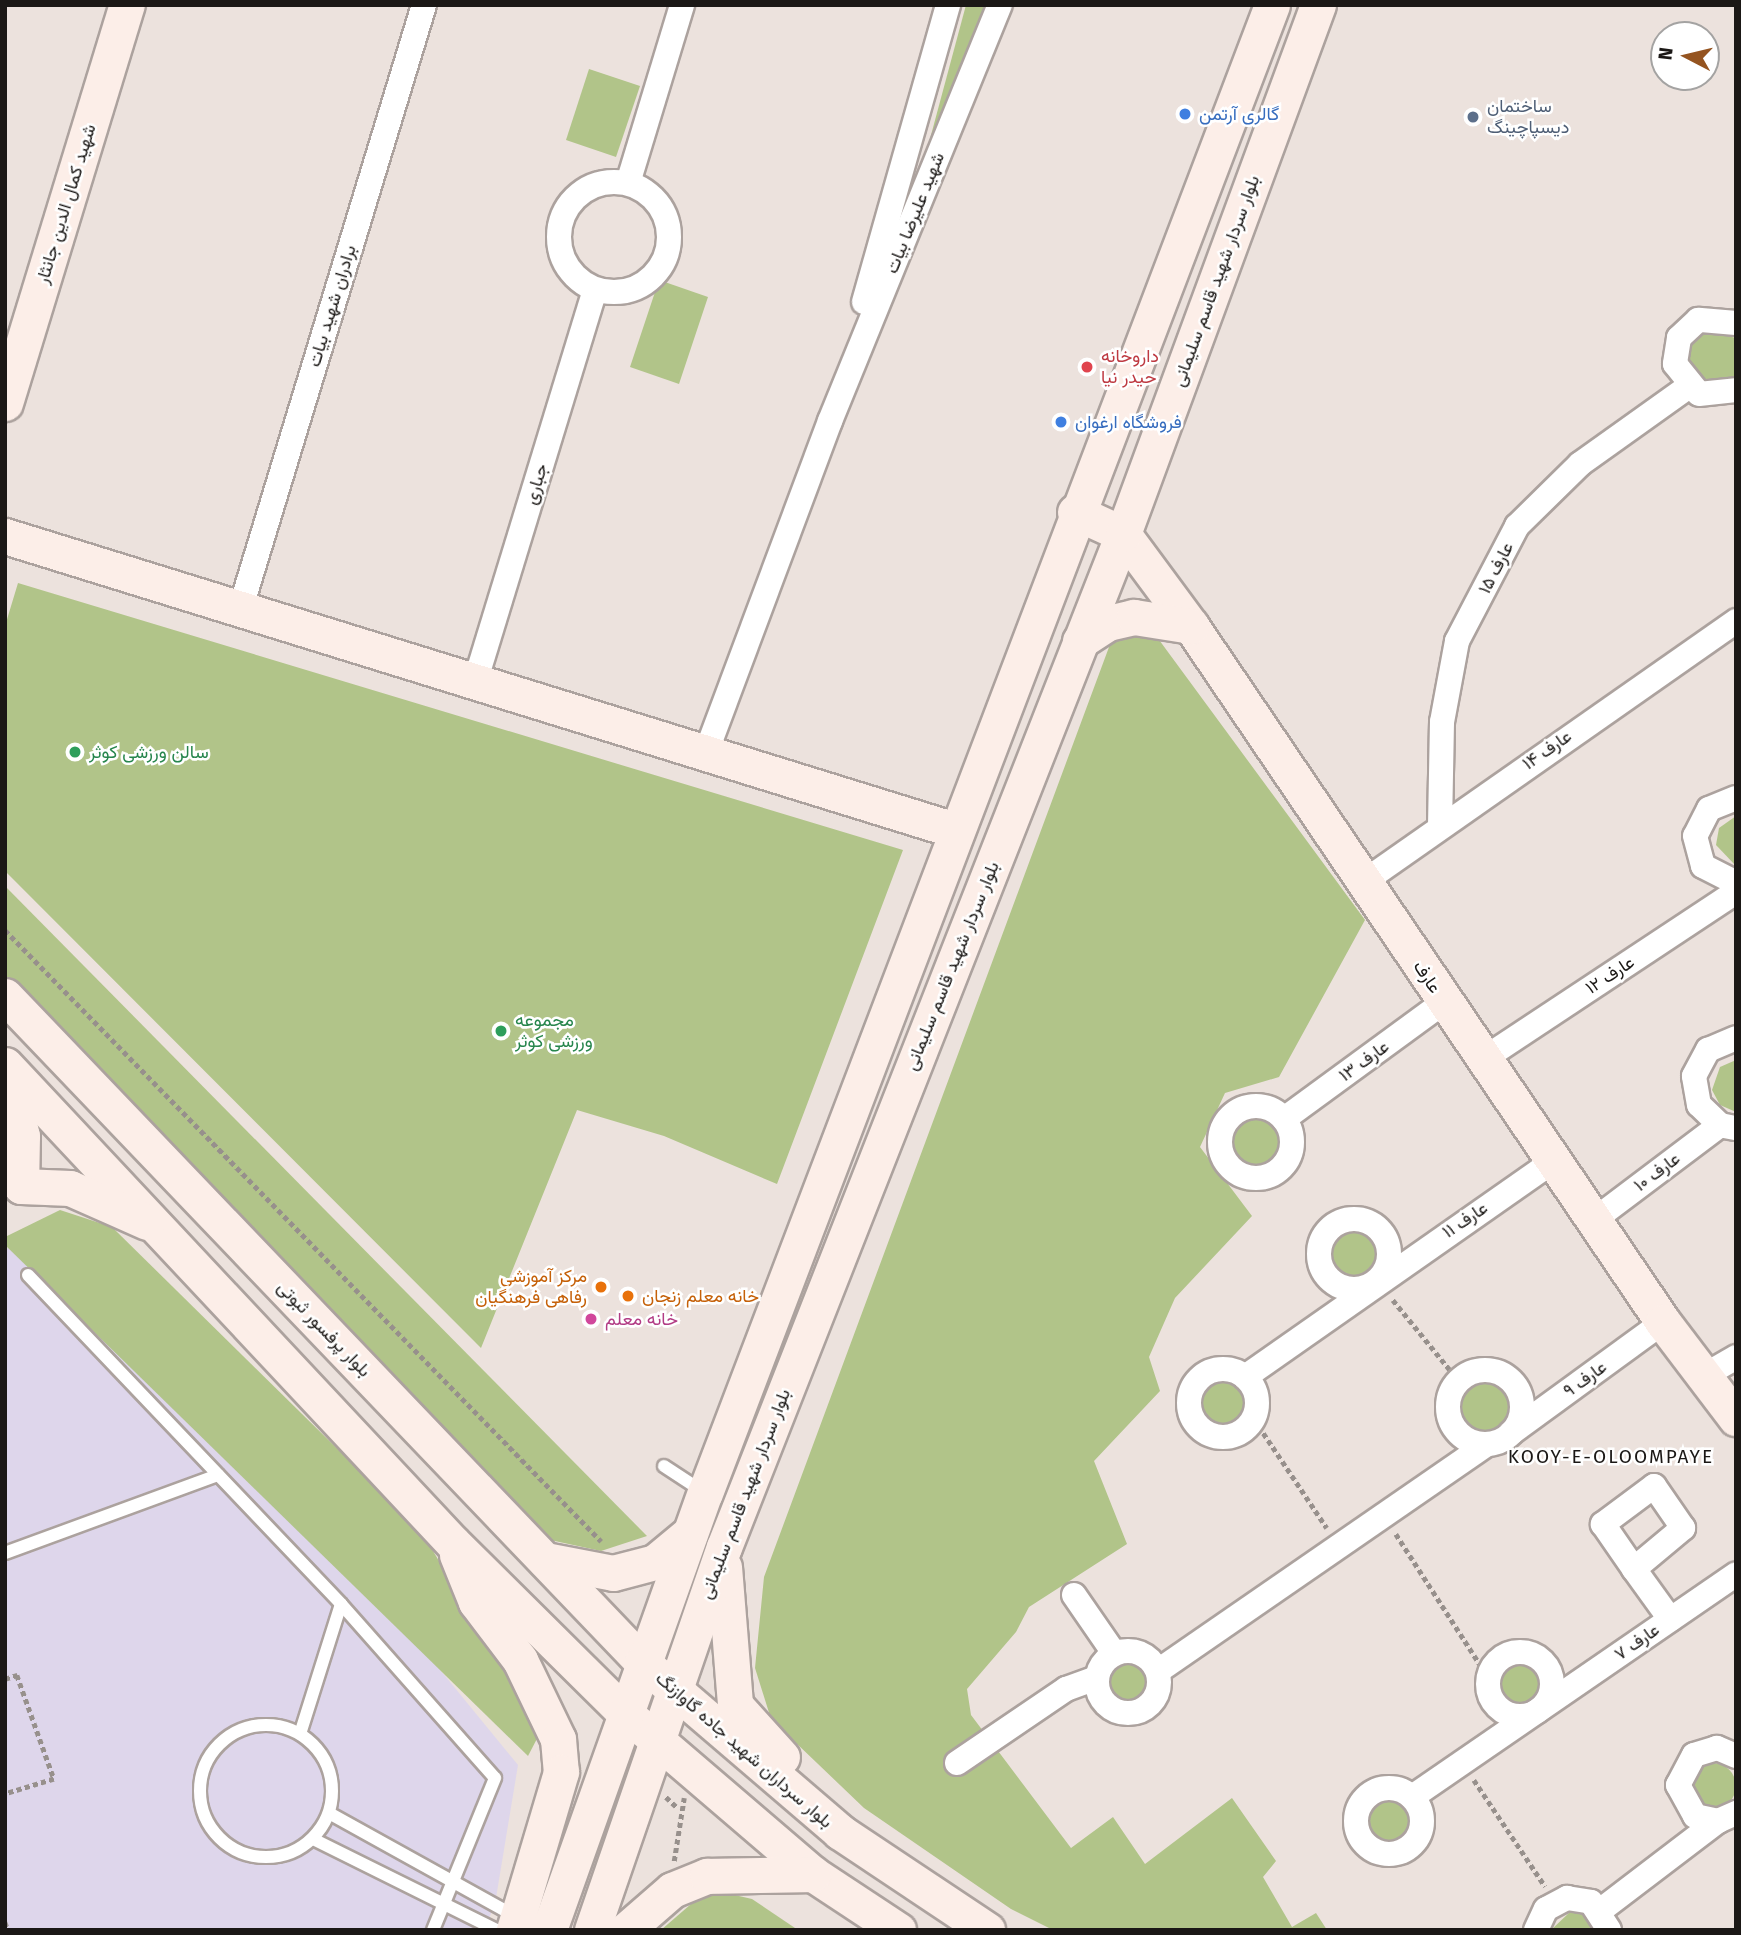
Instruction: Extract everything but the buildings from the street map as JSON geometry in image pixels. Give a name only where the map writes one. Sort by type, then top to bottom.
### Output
[{"type":"main road","name":"شهید کمال الدین جانثار","points":[[5,402],[127,5]]},
{"type":"main road","points":[[519,1927],[624,1713],[1074,512],[1272,5]]},
{"type":"main road","name":"بلوار سردار شهید قاسم سلیمانی","points":[[592,1930],[672,1691],[724,1547],[1123,534],[1318,5]]},
{"type":"main road","points":[[1074,512],[1123,534]]},
{"type":"main road","name":"عارف","points":[[1123,534],[1191,626],[1362,883],[1485,1058],[1663,1322],[1721,1366],[1736,1418]]},
{"type":"main road","points":[[5,536],[476,678],[955,830]]},
{"type":"main road","points":[[1080,641],[1108,623],[1134,617],[1191,626]]},
{"type":"main road","name":"بلوار پرفسور ثبوتی","points":[[5,996],[642,1662]]},
{"type":"main road","points":[[5,1066],[22,1136],[13,1195],[70,1188],[161,1228]]},
{"type":"main road","points":[[5,1066],[161,1228],[453,1543],[624,1713],[813,1874],[857,1916],[898,1930]]},
{"type":"main road","points":[[545,1560],[613,1573],[655,1562],[690,1533]]},
{"type":"main road","points":[[453,1543],[476,1602],[520,1660],[558,1739],[561,1772],[530,1878],[519,1927]]},
{"type":"main road","points":[[724,1547],[735,1705],[747,1726],[833,1803],[840,1832]]},
{"type":"main road","name":"بلوار سرداران شهید جاده گاوازنگ","points":[[642,1662],[672,1691],[840,1832],[987,1930]]},
{"type":"main road","points":[[629,1928],[672,1890],[707,1876],[813,1874]]},
{"type":"street","name":"برادران شهید بیات","points":[[241,607],[424,5]]},
{"type":"street","points":[[628,183],[682,5]]},
{"type":"street","name":"شهید علیرضا بیات","points":[[830,421],[948,5]]},
{"type":"street","name":"شهید علیرضا بیات","points":[[707,750],[830,421],[1000,5]]},
{"type":"street","points":[[604,182],[628,183],[654,198],[669,224],[668,254],[652,279],[625,293],[595,290],[575,277],[562,257],[559,233],[566,210],[604,182]]},
{"type":"street","name":"جباری","points":[[476,678],[595,290]]},
{"type":"street","points":[[1736,323],[1698,320],[1679,338],[1675,363],[1688,387],[1712,397],[1736,390]]},
{"type":"street","name":"عارف ۱۵","points":[[1440,825],[1442,722],[1457,640],[1517,526],[1580,464],[1688,387]]},
{"type":"street","name":"عارف ۱۴","points":[[1362,883],[1440,825],[1736,621]]},
{"type":"street","points":[[1736,798],[1709,809],[1695,836],[1703,866],[1736,883]]},
{"type":"street","name":"عارف ۱۲","points":[[1485,1058],[1736,892]]},
{"type":"street","name":"عارف ۱۳","points":[[1284,1119],[1444,1002]]},
{"type":"street","points":[[1728,1126],[1699,1105],[1694,1076],[1708,1050],[1736,1038]]},
{"type":"street","name":"عارف ۱۰","points":[[1594,1220],[1728,1126]]},
{"type":"street","name":"عارف ۱۱","points":[[1245,1377],[1377,1280],[1553,1161]]},
{"type":"street","name":"عارف ۹","points":[[1508,1436],[1663,1322]]},
{"type":"street","points":[[1158,1671],[1385,1517],[1484,1446],[1508,1436],[1522,1404],[1512,1382],[1492,1370],[1459,1381],[1449,1415],[1462,1435],[1484,1446]]},
{"type":"street","points":[[1213,1371],[1245,1377],[1256,1396],[1254,1419],[1238,1434],[1216,1437],[1197,1426],[1189,1405],[1195,1383],[1213,1371]]},
{"type":"street","points":[[1634,1569],[1670,1619]]},
{"type":"street","name":"عارف ۷","points":[[1412,1797],[1736,1574]]},
{"type":"street","points":[[1074,1595],[1114,1653]]},
{"type":"street","points":[[1097,1678],[1108,1706],[1137,1712],[1154,1700],[1158,1671],[1145,1655],[1114,1653]]},
{"type":"street","points":[[957,1763],[1066,1689],[1097,1678],[1114,1653]]},
{"type":"street","points":[[1508,1653],[1539,1657],[1553,1684],[1538,1711],[1507,1713],[1491,1698],[1488,1677],[1508,1653]]},
{"type":"street","points":[[1727,1817],[1686,1808],[1679,1773],[1705,1750],[1736,1756]]},
{"type":"street","points":[[1536,1930],[1556,1901],[1579,1898],[1605,1920],[1727,1817]]},
{"type":"lane","points":[[28,1275],[341,1604],[495,1778],[433,1930]]},
{"type":"lane","points":[[664,1466],[705,1493]]},
{"type":"lane","points":[[5,1553],[218,1475]]},
{"type":"lane","points":[[300,1734],[341,1604]]},
{"type":"lane","points":[[279,1726],[300,1734],[328,1768],[329,1813],[313,1839],[294,1852],[250,1856],[213,1831],[201,1799],[205,1766],[235,1733],[279,1726]]},
{"type":"lane","points":[[329,1813],[452,1881],[519,1927]]},
{"type":"lane","points":[[313,1839],[444,1904],[519,1927]]},
{"type":"path","points":[[5,930],[606,1547]]},
{"type":"path","points":[[1377,1280],[1459,1381]]},
{"type":"path","points":[[1254,1419],[1340,1547]]},
{"type":"path","points":[[1385,1517],[1488,1677]]},
{"type":"path","points":[[5,1679],[16,1675],[54,1779],[5,1794]]},
{"type":"path","points":[[1463,1762],[1556,1901]]},
{"type":"path","points":[[5,1922],[8,1930]]},
{"type":"shaded area","points":[[11,1246],[387,1605],[518,1765],[495,1904],[484,1930],[5,1930],[5,1250]]},
{"type":"green space","points":[[966,5],[988,5],[920,176]]},
{"type":"green space","points":[[589,69],[640,86],[616,157],[566,140]]},
{"type":"green space","points":[[659,280],[708,297],[679,384],[630,367]]},
{"type":"green space","points":[[1708,331],[1736,338],[1736,379],[1702,383],[1688,361],[1692,343]]},
{"type":"green space","name":"مجموعه ورزشی کوثر","points":[[18,583],[903,850],[777,1184],[664,1136],[577,1110],[481,1348],[5,871],[5,626]]},
{"type":"green space","points":[[1154,633],[1365,920],[1279,1077],[1225,1093],[1200,1147],[1252,1216],[1175,1298],[1149,1357],[1160,1391],[1094,1461],[1127,1544],[1029,1607],[1016,1632],[967,1689],[971,1715],[1071,1848],[1113,1817],[1145,1864],[1232,1798],[1276,1861],[1263,1877],[1292,1927],[1316,1913],[1327,1930],[1053,1930],[1011,1909],[864,1808],[771,1719],[755,1668],[764,1577],[1112,639]]},
{"type":"green space","points":[[1736,816],[1736,866],[1716,845],[1719,828]]},
{"type":"green space","points":[[5,886],[647,1536],[601,1551],[541,1538],[5,980]]},
{"type":"green space","points":[[1736,1060],[1736,1112],[1720,1105],[1712,1090],[1720,1067]]},
{"type":"green space","points":[[1254,1118],[1264,1120],[1272,1126],[1278,1134],[1278,1154],[1272,1162],[1264,1168],[1254,1170],[1244,1168],[1236,1162],[1230,1154],[1228,1144],[1230,1134],[1236,1126],[1244,1120]]},
{"type":"green space","points":[[60,1210],[112,1227],[421,1531],[541,1731],[528,1756],[5,1245],[5,1237]]},
{"type":"green space","points":[[1354,1228],[1364,1230],[1372,1236],[1378,1244],[1378,1264],[1372,1272],[1364,1278],[1354,1280],[1344,1278],[1336,1272],[1330,1264],[1328,1254],[1330,1244],[1336,1236],[1344,1230]]},
{"type":"green space","points":[[1223,1377],[1233,1379],[1241,1385],[1247,1393],[1247,1413],[1241,1421],[1233,1427],[1223,1429],[1213,1427],[1205,1421],[1199,1413],[1197,1403],[1199,1393],[1205,1385],[1213,1379]]},
{"type":"green space","points":[[1487,1381],[1497,1383],[1505,1389],[1511,1397],[1511,1417],[1505,1425],[1497,1431],[1487,1433],[1477,1431],[1469,1425],[1463,1417],[1461,1407],[1463,1397],[1469,1389],[1477,1383]]},
{"type":"green space","points":[[1520,1659],[1537,1666],[1544,1683],[1537,1700],[1520,1707],[1503,1700],[1496,1683],[1503,1666]]},
{"type":"green space","points":[[1128,1660],[1137,1661],[1145,1667],[1151,1675],[1151,1693],[1145,1701],[1137,1707],[1128,1708],[1119,1707],[1111,1701],[1105,1693],[1104,1684],[1105,1675],[1111,1667],[1119,1661]]},
{"type":"green space","points":[[1713,1763],[1729,1770],[1736,1786],[1729,1802],[1713,1809],[1697,1802],[1690,1786],[1697,1770]]},
{"type":"green space","points":[[1391,1798],[1400,1799],[1408,1805],[1414,1813],[1414,1831],[1408,1839],[1400,1845],[1391,1846],[1382,1845],[1374,1839],[1368,1831],[1367,1822],[1368,1813],[1374,1805],[1382,1799]]},
{"type":"green space","points":[[726,1893],[752,1899],[798,1930],[661,1930],[698,1898]]},
{"type":"green space","points":[[1571,1911],[1587,1914],[1598,1930],[1551,1930]]},
{"type":"place","name":"گالری آرتمن","points":[[1185,114]]},
{"type":"place","name":"ساختمان دیسپاچینگ","points":[[1473,117]]},
{"type":"place","name":"داروخانه حیدر نیا","points":[[1087,367]]},
{"type":"place","name":"فروشگاه ارغوان","points":[[1061,422]]},
{"type":"place","name":"سالن ورزشی کوثر","points":[[75,752]]},
{"type":"place","name":"مجموعه ورزشی کوثر","points":[[501,1031]]},
{"type":"place","name":"مرکز آموزشی رفاهی فرهنگیان","points":[[601,1287]]},
{"type":"place","name":"خانه معلم زنجان","points":[[628,1296]]},
{"type":"place","name":"خانه معلم","points":[[591,1319]]},
{"type":"district","name":"KOOY-E-OLOOMPAYE","points":[[1611,1457]]}]
